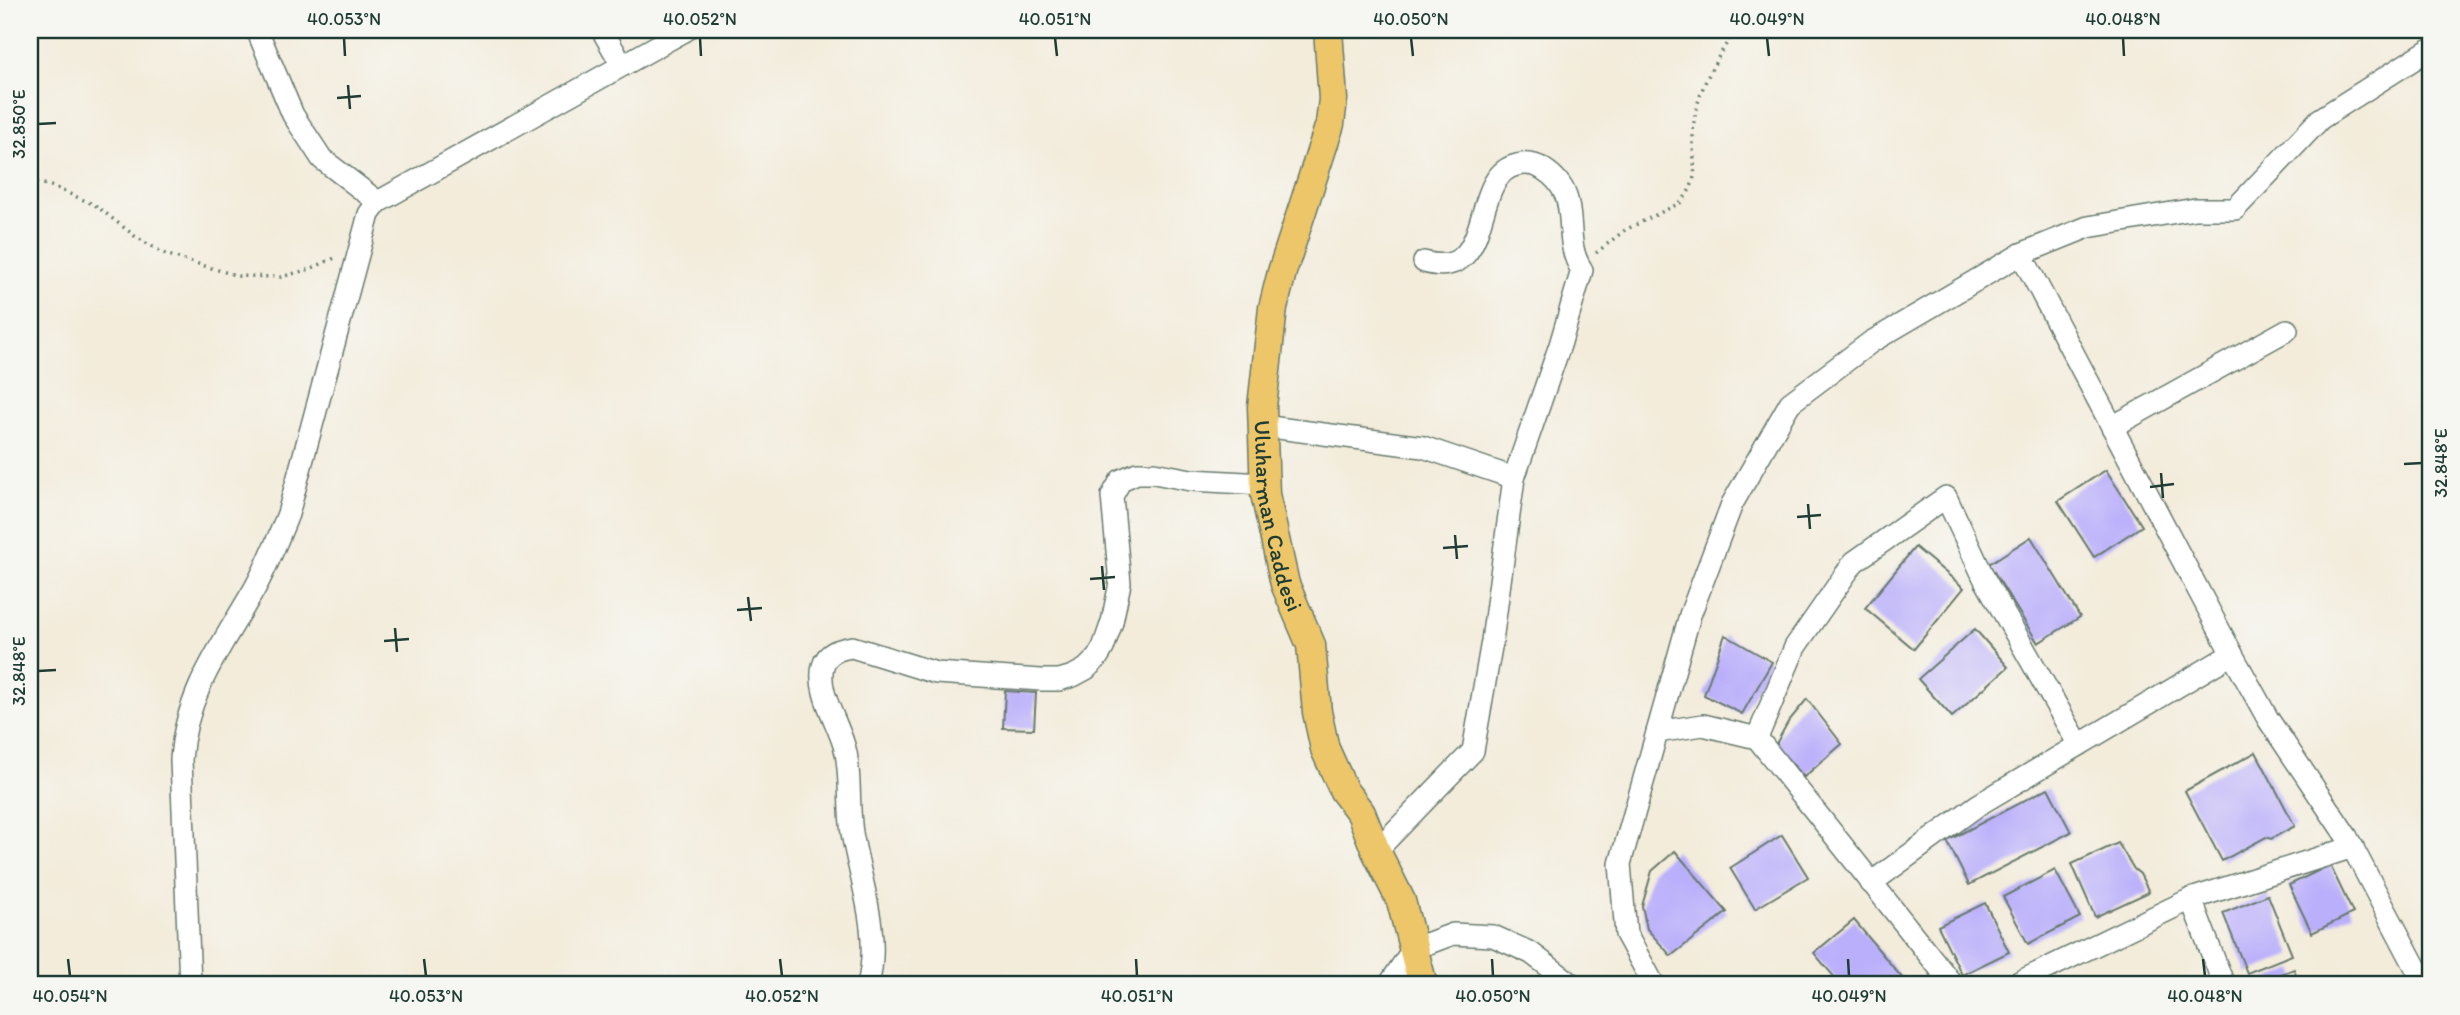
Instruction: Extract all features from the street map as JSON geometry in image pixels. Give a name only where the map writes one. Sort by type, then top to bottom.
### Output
[{"type":"main road","name":"Uluharman Caddesi","points":[[1328,30],[1332,113],[1277,289],[1265,377],[1262,426],[1264,484],[1269,520],[1284,584],[1311,645],[1317,712],[1325,749],[1344,791],[1361,813],[1401,901],[1423,985]]},
{"type":"street","points":[[257,30],[293,115],[321,159],[378,202]]},
{"type":"street","points":[[602,30],[622,65]]},
{"type":"street","points":[[190,985],[181,760],[185,726],[201,680],[257,584],[288,514],[366,221],[378,202],[686,30]]},
{"type":"street","points":[[1654,985],[1626,934],[1620,864],[1690,615],[1732,504],[1790,403],[1871,342],[2021,254],[2088,227],[2195,209],[2235,209],[2320,120],[2430,49]]},
{"type":"street","points":[[1376,851],[1473,751],[1492,642],[1514,478],[1560,345],[1582,270],[1575,258],[1572,215],[1566,194],[1547,171],[1528,164],[1518,164],[1501,172],[1489,195],[1475,239],[1467,252],[1453,262],[1443,264],[1424,261]]},
{"type":"street","points":[[2021,254],[2232,654],[2268,719],[2353,847],[2425,985]]},
{"type":"street","points":[[2112,427],[2287,330]]},
{"type":"street","points":[[1262,426],[1423,447],[1514,478]]},
{"type":"street","points":[[868,985],[874,944],[872,924],[852,832],[847,755],[823,681],[826,659],[841,648],[852,647],[936,673],[1041,680],[1059,680],[1073,676],[1086,669],[1097,658],[1112,622],[1120,583],[1111,505],[1112,496],[1121,480],[1137,473],[1153,473],[1191,480],[1264,484]]},
{"type":"street","points":[[1757,738],[1795,647],[1854,562],[1945,497],[1985,580],[2079,745]]},
{"type":"street","points":[[1871,883],[1978,805],[2232,654]]},
{"type":"street","points":[[1657,732],[1703,725],[1757,738],[1953,985]]},
{"type":"street","points":[[2013,985],[2191,899],[2353,847]]},
{"type":"street","points":[[2191,899],[2224,985]]},
{"type":"street","points":[[1390,985],[1413,949],[1452,934],[1493,936],[1531,953],[1573,985]]},
{"type":"path","points":[[1582,270],[1618,234],[1680,203],[1687,195],[1695,177],[1693,137],[1698,100],[1713,65],[1735,30]]},
{"type":"path","points":[[30,180],[95,205],[136,237],[165,254],[238,276],[281,277],[310,269],[332,258],[356,255]]},
{"type":"building","points":[[2106,470],[2142,526],[2094,557],[2058,501]]},
{"type":"building","points":[[2031,537],[2080,617],[2038,643],[1989,564]]},
{"type":"building","points":[[1915,547],[1964,588],[1914,649],[1865,608]]},
{"type":"building","points":[[1975,629],[2008,667],[1952,717],[1918,679]]},
{"type":"building","points":[[1725,635],[1772,662],[1742,714],[1704,695]]},
{"type":"building","points":[[1005,691],[1036,693],[1034,729],[1003,728]]},
{"type":"building","points":[[1807,699],[1842,744],[1804,777],[1777,747],[1777,742],[1788,722]]},
{"type":"building","points":[[2256,752],[2295,826],[2271,839],[2266,837],[2222,861],[2185,791]]},
{"type":"building","points":[[2048,788],[2071,832],[1969,885],[1947,841]]},
{"type":"building","points":[[1782,835],[1808,877],[1755,909],[1730,868]]},
{"type":"building","points":[[2118,843],[2149,892],[2095,917],[2072,864]]},
{"type":"building","points":[[1675,851],[1727,912],[1671,956],[1647,929],[1642,906],[1652,871]]},
{"type":"building","points":[[2330,865],[2353,913],[2312,933],[2289,885]]},
{"type":"building","points":[[2055,870],[2080,917],[2028,944],[2003,897]]},
{"type":"building","points":[[2268,895],[2292,955],[2247,973],[2223,913]]},
{"type":"building","points":[[1985,903],[2009,952],[1962,975],[1938,926]]},
{"type":"building","points":[[1854,920],[1908,985],[1841,985],[1814,953]]},
{"type":"building","points":[[2294,969],[2300,985],[2253,985]]}]
